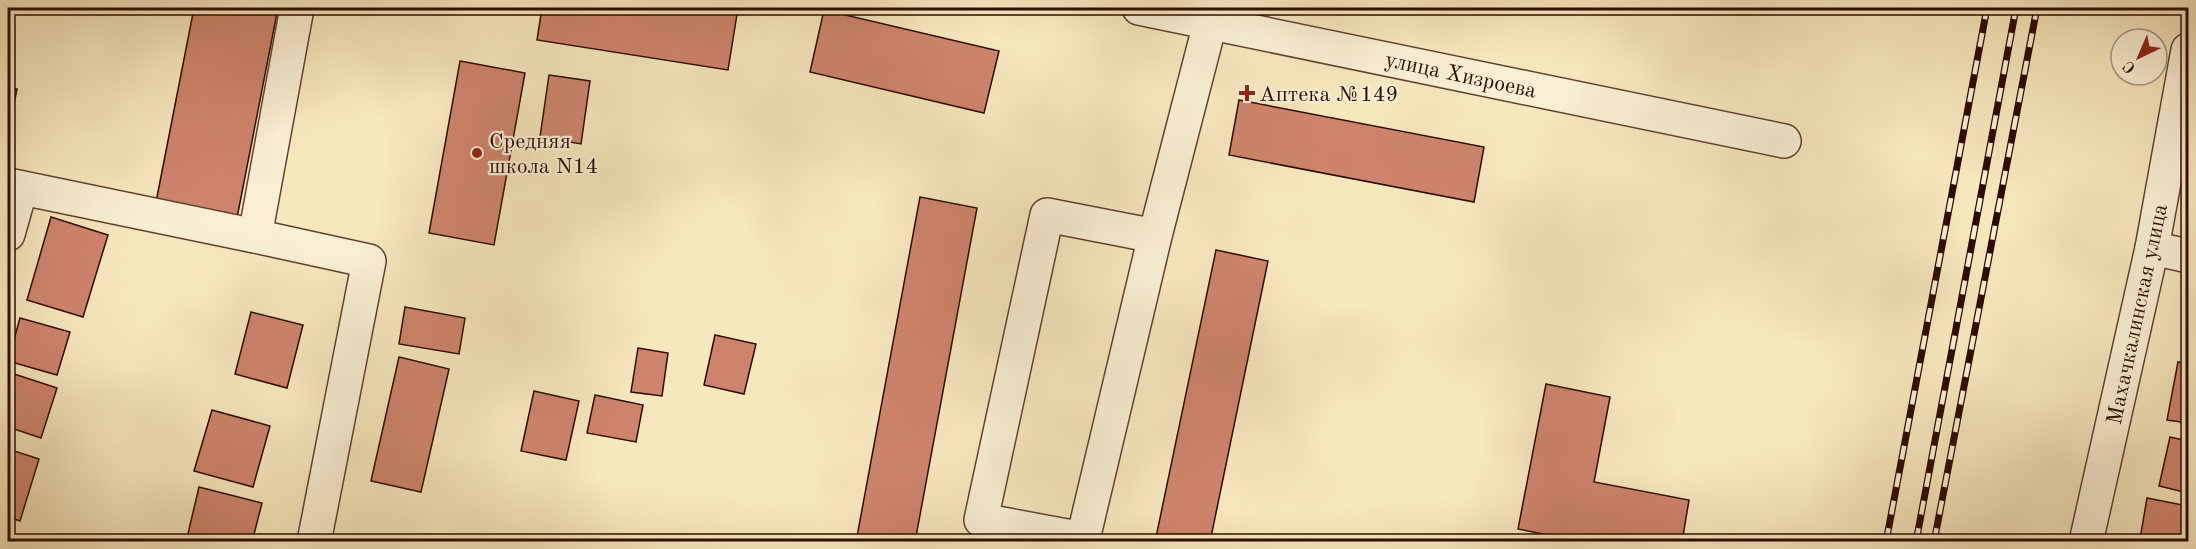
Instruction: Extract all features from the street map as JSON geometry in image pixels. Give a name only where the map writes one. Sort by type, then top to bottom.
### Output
[{"type":"street","points":[[255,236],[297,8]]},
{"type":"street","name":"улица Хизроева","points":[[1139,8],[1213,15],[1784,141]]},
{"type":"street","points":[[1155,236],[1047,215],[981,520],[1083,539],[1155,236],[1213,15]]},
{"type":"street","name":"Махачкалинская улица","points":[[2086,542],[2152,248],[2188,50]]},
{"type":"street","points":[[8,234],[14,186],[369,261],[314,542]]},
{"type":"street","points":[[2152,248],[2188,256]]},
{"type":"building","points":[[194,8],[278,8],[237,218],[156,202]]},
{"type":"building","points":[[542,8],[738,8],[728,70],[537,40]]},
{"type":"building","points":[[824,10],[999,51],[984,113],[810,72]]},
{"type":"building","name":"Средняя школа N14","points":[[460,61],[525,73],[494,245],[429,233]]},
{"type":"building","points":[[549,75],[590,81],[581,144],[540,137]]},
{"type":"building","points":[[8,87],[17,89],[8,134]]},
{"type":"building","points":[[1239,100],[1484,147],[1474,202],[1229,155]]},
{"type":"building","points":[[920,197],[977,208],[915,542],[856,542]]},
{"type":"building","points":[[51,217],[108,235],[83,317],[27,300]]},
{"type":"building","points":[[1216,250],[1268,261],[1210,542],[1155,542]]},
{"type":"building","points":[[405,307],[465,318],[459,354],[399,344]]},
{"type":"building","points":[[251,312],[303,325],[287,388],[235,374]]},
{"type":"building","points":[[20,318],[70,332],[57,375],[8,361]]},
{"type":"building","points":[[715,335],[756,344],[744,394],[704,385]]},
{"type":"building","points":[[638,348],[668,353],[662,396],[631,392]]},
{"type":"building","points":[[399,357],[449,369],[421,492],[371,481]]},
{"type":"building","points":[[2178,362],[2188,364],[2188,423],[2167,420]]},
{"type":"building","points":[[8,372],[57,388],[41,438],[8,427]]},
{"type":"building","points":[[1546,384],[1610,397],[1594,482],[1689,500],[1682,542],[1583,542],[1518,529]]},
{"type":"building","points":[[534,391],[579,401],[566,460],[521,451]]},
{"type":"building","points":[[595,395],[643,405],[636,442],[587,433]]},
{"type":"building","points":[[212,410],[270,426],[253,487],[194,471]]},
{"type":"building","points":[[2170,437],[2188,441],[2188,493],[2159,486]]},
{"type":"building","points":[[8,449],[39,459],[20,521],[8,517]]},
{"type":"building","points":[[199,487],[262,503],[252,542],[186,542]]},
{"type":"building","points":[[2147,498],[2188,506],[2188,542],[2140,539]]},
{"type":"building","points":[[632,535],[666,542],[631,542]]},
{"type":"railway","points":[[1886,542],[1987,8]]},
{"type":"railway","points":[[1916,542],[2016,8]]},
{"type":"railway","points":[[1934,542],[2037,8]]},
{"type":"place","name":"Аптека №149","points":[[1247,93]]},
{"type":"place","name":"Средняя школа N14","points":[[477,153]]}]
